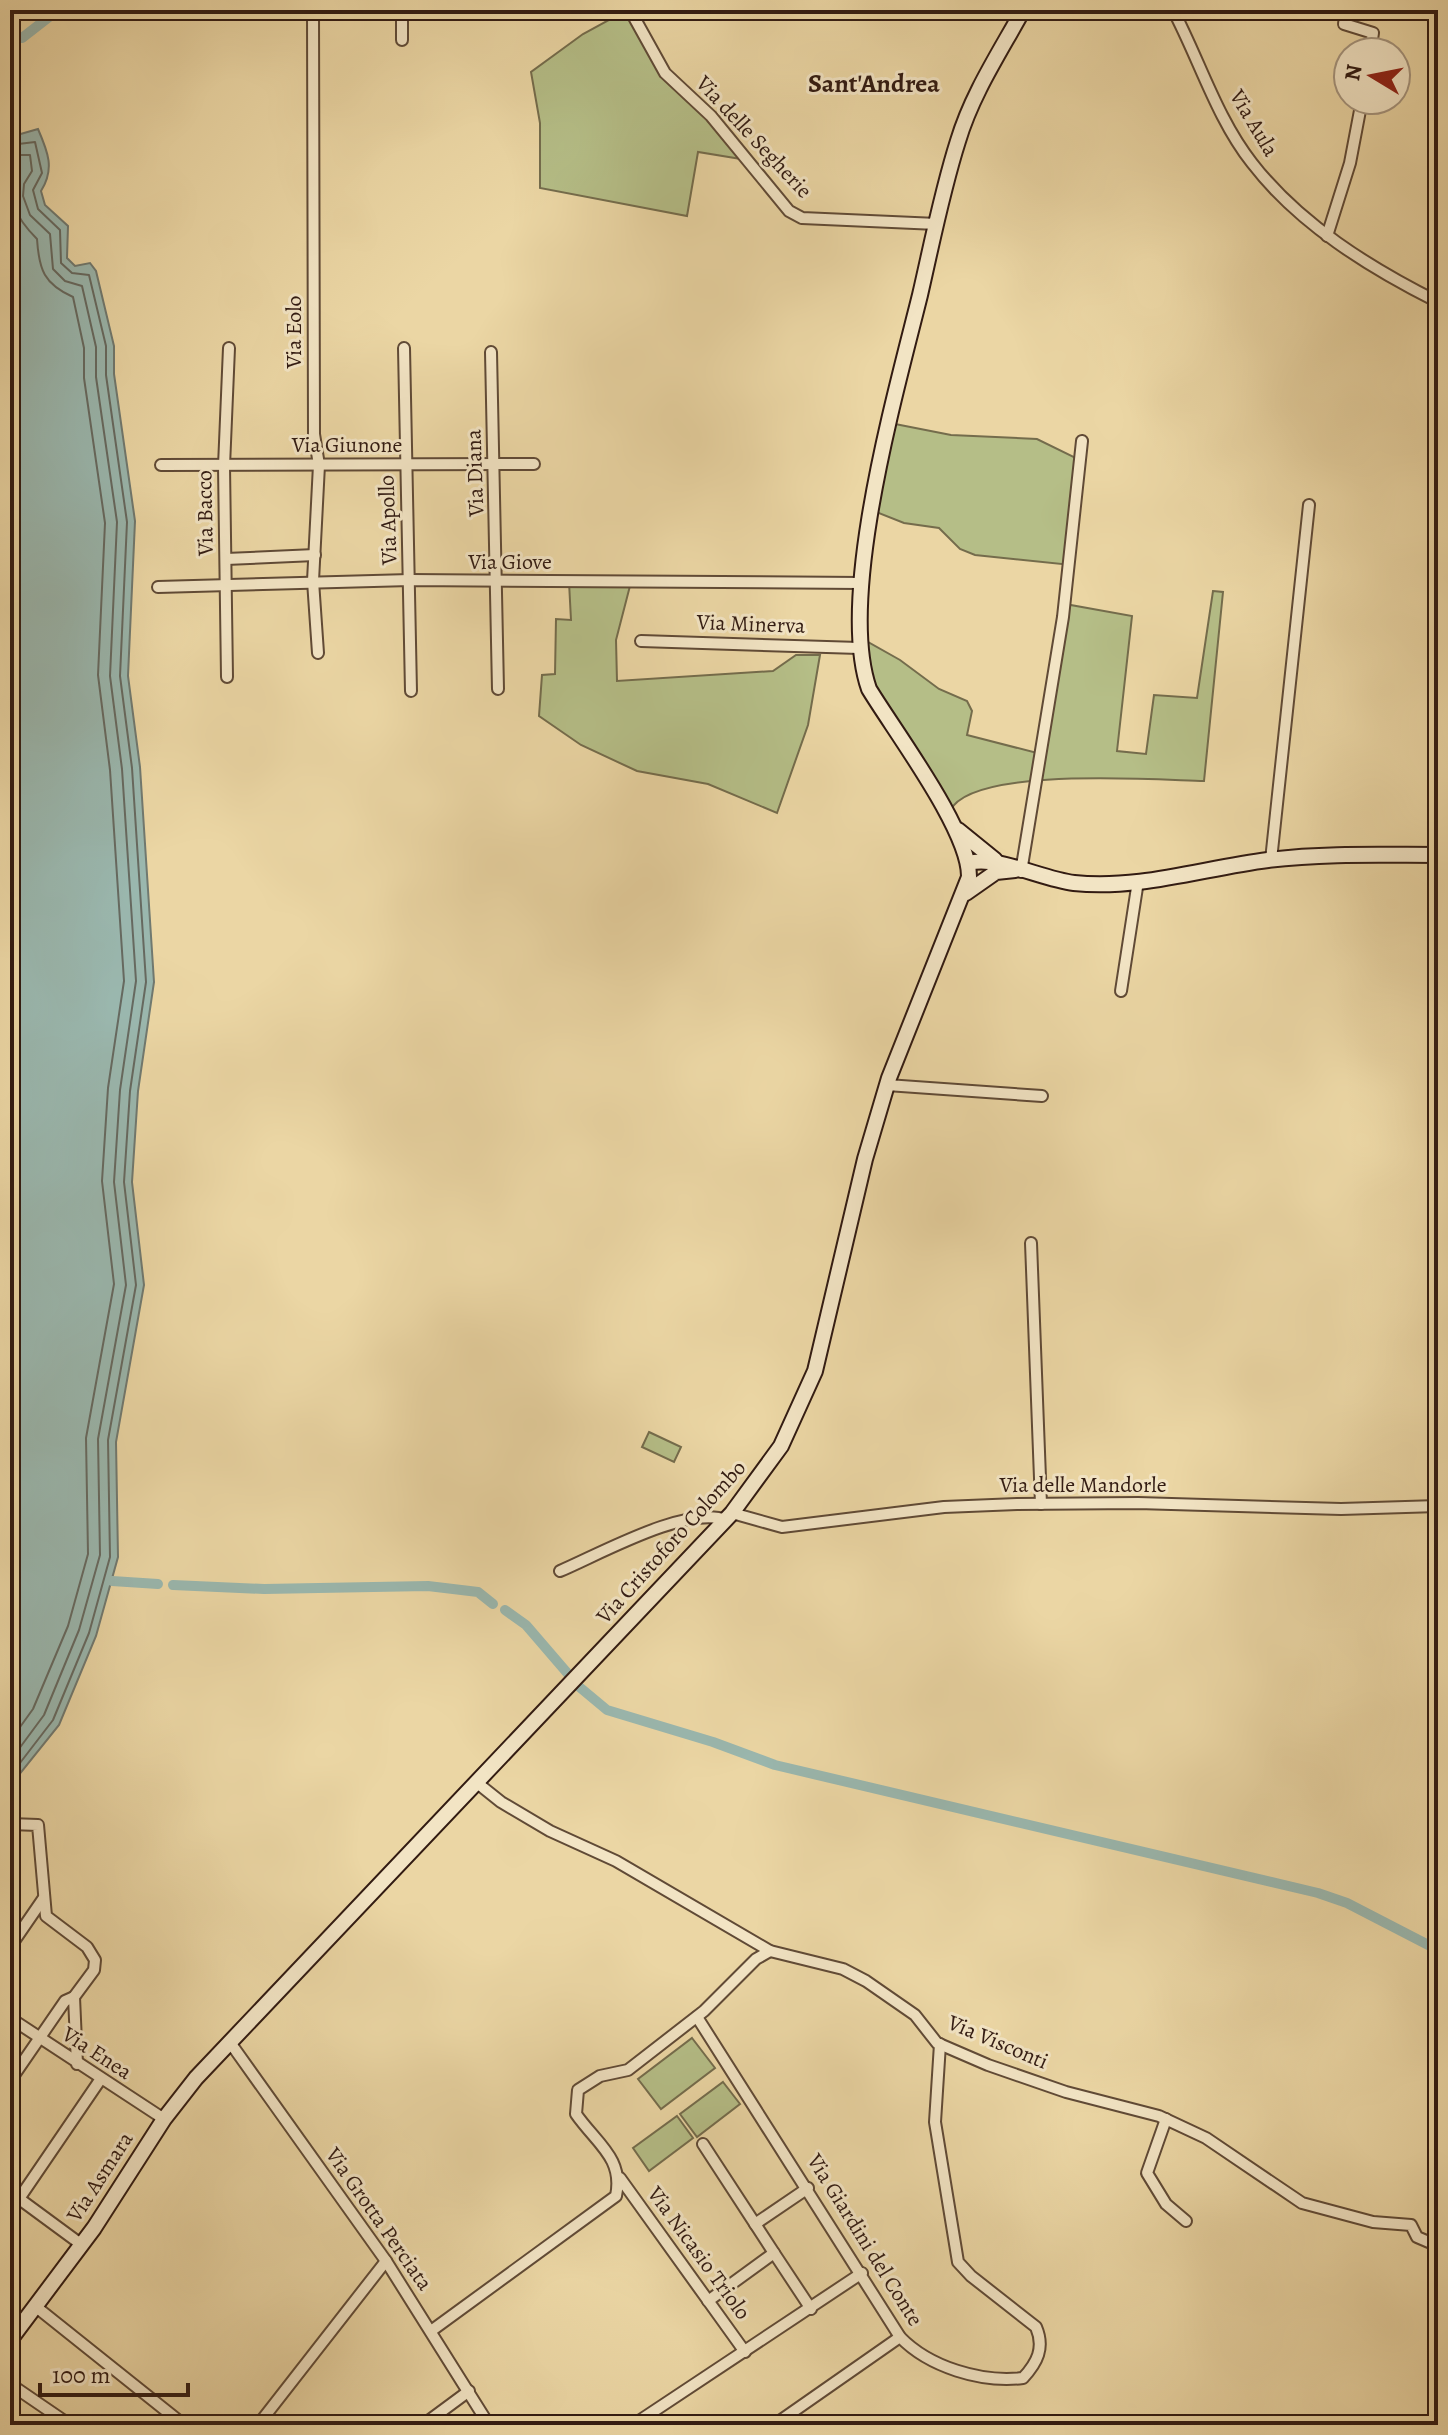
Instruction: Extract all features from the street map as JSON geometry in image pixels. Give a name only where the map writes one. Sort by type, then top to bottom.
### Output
[{"type":"main road","points":[[1023,10],[974,100],[958,139],[871,510],[861,583],[859,648],[860,664],[869,689],[955,827],[969,863],[1074,883],[1138,881],[1271,860],[1438,855]]},
{"type":"main road","points":[[955,827],[996,866]]},
{"type":"main road","name":"Via Cristoforo Colombo","points":[[229,2041],[729,1517],[781,1446],[815,1371],[864,1163],[887,1085],[922,987],[966,893],[969,863]]},
{"type":"main road","points":[[966,893],[996,866]]},
{"type":"main road","name":"Via Asmara","points":[[12,2334],[82,2245],[164,2119],[229,2041]]},
{"type":"street","name":"Via Eolo","points":[[313,10],[314,434],[319,465],[313,581],[318,653]]},
{"type":"street","points":[[402,10],[402,40]]},
{"type":"street","name":"Via delle Segherie","points":[[630,10],[665,73],[711,116],[789,211],[802,218],[937,224]]},
{"type":"street","name":"Via Aula","points":[[1173,10],[1250,162],[1327,236],[1438,302]]},
{"type":"street","points":[[1346,10],[1344,24],[1373,33],[1373,36]]},
{"type":"street","points":[[1327,236],[1350,163],[1359,116]]},
{"type":"street","name":"Via Bacco","points":[[227,677],[224,466],[229,348]]},
{"type":"street","name":"Via Apollo","points":[[404,348],[411,691]]},
{"type":"street","name":"Via Diana","points":[[491,352],[498,689]]},
{"type":"street","points":[[1019,871],[1063,617],[1082,441]]},
{"type":"street","name":"Via Giunone","points":[[161,465],[534,464]]},
{"type":"street","points":[[1271,860],[1309,505]]},
{"type":"street","points":[[226,559],[315,555]]},
{"type":"street","name":"Via Giove","points":[[158,587],[410,580],[498,583],[861,583]]},
{"type":"street","name":"Via Minerva","points":[[641,641],[859,648]]},
{"type":"street","points":[[1121,991],[1138,881]]},
{"type":"street","points":[[887,1085],[1042,1096]]},
{"type":"street","points":[[1031,1243],[1041,1504]]},
{"type":"street","name":"Via delle Mandorle","points":[[560,1571],[678,1521],[711,1514],[782,1527],[944,1507],[1041,1504],[1341,1509],[1438,1506]]},
{"type":"street","name":"Via Visconti","points":[[476,1782],[501,1802],[550,1831],[616,1861],[770,1951],[843,1969],[866,1981],[915,2015],[940,2044],[1066,2092],[1166,2119],[1206,2138],[1302,2203],[1373,2222],[1411,2225],[1417,2237],[1438,2246]]},
{"type":"street","points":[[10,1824],[38,1825],[46,1916],[87,1947],[95,1960],[94,1970],[74,1997],[65,2001],[10,2081]]},
{"type":"street","points":[[10,1947],[43,1899]]},
{"type":"street","points":[[697,2017],[756,1959],[770,1951]]},
{"type":"street","points":[[74,1997],[77,2064]]},
{"type":"street","name":"Via Nicasio Triolo","points":[[697,2017],[628,2070],[600,2076],[578,2090],[576,2114],[614,2160],[620,2178],[745,2352]]},
{"type":"street","name":"Via Giardini del Conte","points":[[697,2017],[900,2337],[915,2353],[970,2374],[1011,2380],[1023,2378],[1038,2359],[1040,2348],[1036,2327],[971,2276],[958,2262],[935,2122],[940,2044]]},
{"type":"street","name":"Via Enea","points":[[10,2018],[100,2080],[164,2119]]},
{"type":"street","name":"Via Grotta Perciata","points":[[229,2041],[386,2261],[489,2425]]},
{"type":"street","points":[[10,2212],[15,2195],[100,2080]]},
{"type":"street","points":[[1166,2119],[1147,2173],[1166,2204],[1186,2221]]},
{"type":"street","points":[[703,2144],[811,2309]]},
{"type":"street","points":[[431,2331],[616,2196],[620,2178]]},
{"type":"street","points":[[755,2224],[808,2188]]},
{"type":"street","points":[[15,2195],[82,2245]]},
{"type":"street","points":[[708,2301],[774,2253]]},
{"type":"street","points":[[258,2425],[386,2261]]},
{"type":"street","points":[[633,2425],[862,2273]]},
{"type":"street","points":[[35,2306],[184,2425]]},
{"type":"street","points":[[774,2425],[900,2337]]},
{"type":"street","points":[[10,2384],[70,2425]]},
{"type":"street","points":[[423,2425],[469,2391]]},
{"type":"green space","points":[[627,10],[665,73],[747,160],[698,152],[687,216],[540,188],[540,123],[531,72],[583,34]]},
{"type":"green space","points":[[890,423],[951,435],[1037,439],[1080,460],[1071,565],[975,555],[960,549],[939,528],[904,523],[871,510]]},
{"type":"green space","points":[[569,582],[631,582],[616,640],[617,681],[773,671],[796,655],[820,655],[808,725],[777,813],[708,784],[637,771],[581,745],[539,716],[542,675],[555,674],[556,619],[571,620]]},
{"type":"green space","points":[[1213,591],[1223,592],[1204,781],[1109,778],[1027,781],[992,787],[965,797],[950,811],[869,689],[859,637],[900,660],[939,689],[967,701],[972,711],[967,735],[1041,754],[1065,604],[1132,616],[1117,751],[1146,754],[1154,695],[1197,698]]},
{"type":"green space","points":[[649,1432],[681,1447],[674,1462],[642,1447]]},
{"type":"green space","points":[[692,2038],[715,2068],[661,2109],[638,2079]]},
{"type":"green space","points":[[723,2082],[740,2104],[697,2137],[680,2114]]},
{"type":"green space","points":[[677,2116],[693,2138],[649,2171],[633,2148]]},
{"type":"water","points":[[38,129],[49,168],[41,191],[45,205],[68,226],[67,258],[75,266],[90,263],[96,271],[114,346],[114,374],[135,521],[128,676],[140,767],[154,982],[138,1091],[132,1182],[144,1285],[116,1442],[118,1557],[96,1636],[59,1725],[10,1786],[10,137]]},
{"type":"waterway","points":[[22,38],[58,10]]},
{"type":"waterway","points":[[10,48],[13,45]]},
{"type":"waterway","points":[[112,1581],[158,1584]]},
{"type":"waterway","points":[[173,1585],[264,1589],[428,1586],[478,1592],[493,1604]]},
{"type":"waterway","points":[[505,1610],[526,1625],[569,1675]]},
{"type":"waterway","points":[[577,1685],[607,1710],[713,1742],[775,1765],[1318,1893],[1347,1903],[1438,1950]]},
{"type":"district","name":"Sant'Andrea","points":[[874,83]]}]
